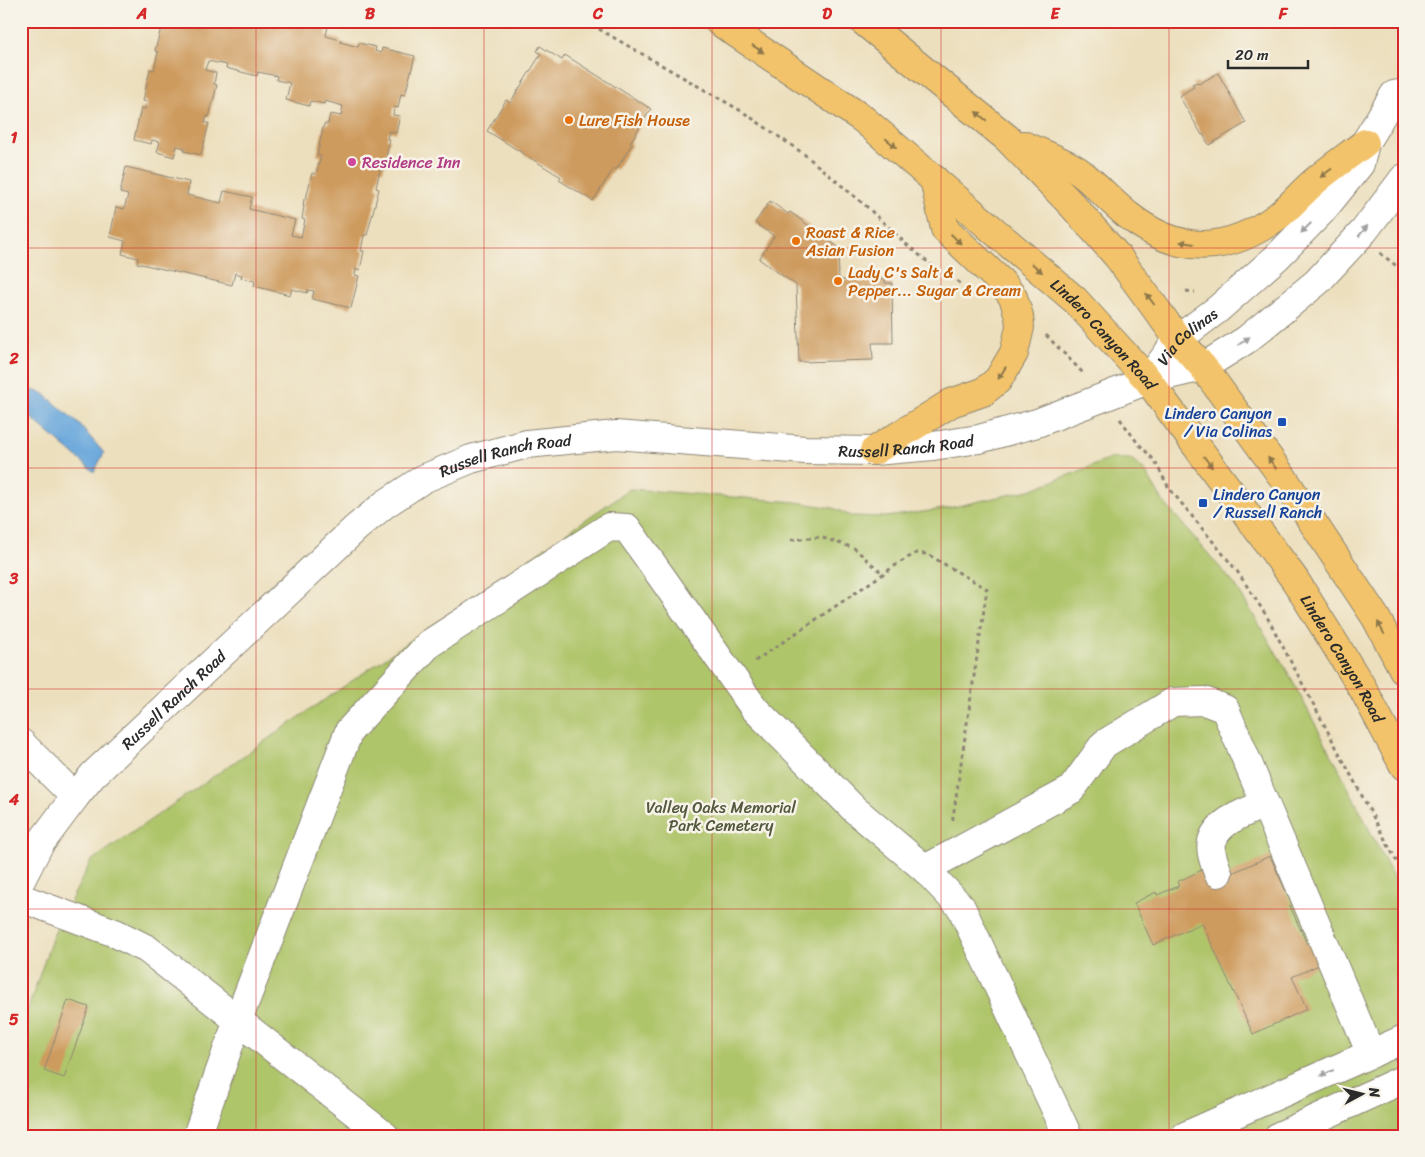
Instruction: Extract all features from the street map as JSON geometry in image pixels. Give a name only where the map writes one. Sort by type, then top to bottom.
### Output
[{"type":"main road","name":"Lindero Canyon Road","points":[[718,21],[863,119],[1074,300],[1148,380],[1296,580],[1363,690],[1404,766]]},
{"type":"main road","points":[[863,21],[1007,138],[1072,204],[1118,258],[1178,339],[1203,367],[1284,479],[1376,618],[1404,671]]},
{"type":"main road","points":[[1007,138],[1079,171],[1128,216],[1158,236],[1184,243],[1212,245],[1229,242],[1259,228],[1279,215],[1314,182],[1365,143]]},
{"type":"main road","points":[[874,451],[951,403],[983,392],[998,380],[1014,353],[1020,328],[1019,316],[1012,297],[1002,283],[945,229],[934,179]]},
{"type":"street","name":"Via Colinas","points":[[1148,380],[1178,339],[1218,309],[1277,257],[1322,211],[1360,164],[1365,143],[1394,95],[1404,93]]},
{"type":"street","name":"Via Colinas","points":[[1148,380],[1203,367],[1246,340],[1317,282],[1364,231],[1404,178]]},
{"type":"street","name":"Russell Ranch Road","points":[[21,880],[39,845],[75,796],[94,775],[356,528],[385,504],[423,480],[471,460],[526,444],[616,435],[805,450],[874,451],[934,446],[979,439],[1037,423],[1148,380]]},
{"type":"street","points":[[197,1136],[238,1020],[349,731],[429,644],[609,527],[628,528],[754,708],[854,809],[936,863],[961,908],[1068,1136]]},
{"type":"street","points":[[936,863],[1071,790],[1104,744],[1173,702],[1204,700],[1225,709],[1372,1054]]},
{"type":"street","points":[[21,742],[75,796]]},
{"type":"street","points":[[1218,873],[1211,852],[1214,837],[1226,821],[1265,804]]},
{"type":"street","points":[[21,898],[115,933],[147,950],[385,1136]]},
{"type":"street","points":[[1185,1136],[1404,1039]]},
{"type":"street","points":[[1279,1136],[1404,1079]]},
{"type":"path","points":[[585,21],[743,112],[804,154],[866,206],[936,269],[966,286]]},
{"type":"path","points":[[1379,252],[1404,272]]},
{"type":"path","points":[[1042,333],[1047,335],[1076,364]]},
{"type":"path","points":[[1400,386],[1404,377]]},
{"type":"path","points":[[1137,442],[1154,460],[1169,488],[1237,571],[1266,615],[1404,875]]},
{"type":"path","points":[[790,540],[820,537],[854,548],[883,574]]},
{"type":"path","points":[[732,677],[916,553],[927,554],[987,589],[936,863]]},
{"type":"green space","name":"Valley Oaks Memorial Park Cemetery","points":[[1113,458],[1130,459],[1145,471],[1162,500],[1235,585],[1286,669],[1339,769],[1404,899],[1404,1136],[21,1136],[21,1029],[53,936],[91,861],[630,489],[796,502],[833,508],[851,516],[886,517],[944,509],[1030,490]]},
{"type":"water","points":[[21,387],[43,393],[78,423],[104,453],[94,472],[21,409]]},
{"type":"building","name":"Residence Inn","points":[[158,21],[329,21],[326,36],[341,40],[340,42],[358,47],[359,43],[376,47],[375,51],[381,53],[382,48],[415,56],[405,95],[401,94],[398,108],[394,107],[393,115],[400,116],[396,133],[389,131],[387,139],[390,139],[383,171],[380,170],[376,188],[379,189],[367,235],[364,235],[361,251],[364,251],[360,270],[356,269],[355,275],[359,276],[351,308],[312,299],[314,291],[308,290],[307,293],[292,289],[290,295],[254,286],[255,281],[241,278],[242,275],[235,273],[232,285],[137,263],[138,258],[122,254],[125,241],[110,237],[116,207],[124,209],[128,195],[120,193],[126,167],[189,182],[187,195],[221,203],[224,191],[252,197],[249,209],[295,220],[291,235],[301,237],[305,220],[302,219],[304,199],[306,199],[312,173],[316,174],[321,156],[317,155],[324,124],[328,124],[330,114],[341,116],[343,106],[325,101],[324,104],[310,101],[309,106],[286,100],[290,83],[276,80],[277,76],[258,72],[257,76],[226,68],[227,65],[208,61],[205,70],[216,73],[214,84],[217,85],[209,117],[207,116],[205,123],[209,123],[201,155],[184,151],[185,148],[177,146],[174,157],[157,152],[160,142],[152,140],[151,144],[134,140],[141,108],[145,109],[147,102],[143,101],[150,69],[154,70],[158,52],[155,51],[162,24],[158,23]]},
{"type":"building","name":"Lure Fish House","points":[[540,46],[562,60],[565,55],[651,109],[616,170],[614,168],[593,201],[559,180],[561,177],[487,131],[506,100],[510,103],[541,54],[537,51]]},
{"type":"building","points":[[1218,73],[1246,123],[1209,145],[1179,96],[1194,87],[1192,84],[1197,82],[1199,84]]},
{"type":"building","name":"Lady C's Salt & Pepper... Sugar & Cream","points":[[770,201],[788,214],[790,212],[838,247],[839,280],[885,279],[885,283],[892,283],[893,343],[872,343],[873,360],[799,362],[796,285],[759,259],[774,236],[755,223]]},
{"type":"building","points":[[1270,856],[1307,944],[1309,943],[1319,965],[1292,977],[1307,1009],[1253,1034],[1202,923],[1153,945],[1134,903],[1156,892],[1157,895],[1179,886],[1177,882],[1206,868],[1212,882]]},
{"type":"building","points":[[68,1000],[89,1007],[64,1078],[44,1071]]},
{"type":"place","name":"Lure Fish House","points":[[569,120]]},
{"type":"place","name":"Residence Inn","points":[[352,162]]},
{"type":"place","name":"Roast & Rice Asian Fusion","points":[[796,241]]},
{"type":"place","name":"Lady C's Salt & Pepper... Sugar & Cream","points":[[838,281]]},
{"type":"place","name":"Lindero Canyon / Via Colinas","points":[[1282,422]]},
{"type":"place","name":"Lindero Canyon / Russell Ranch","points":[[1203,503]]}]
